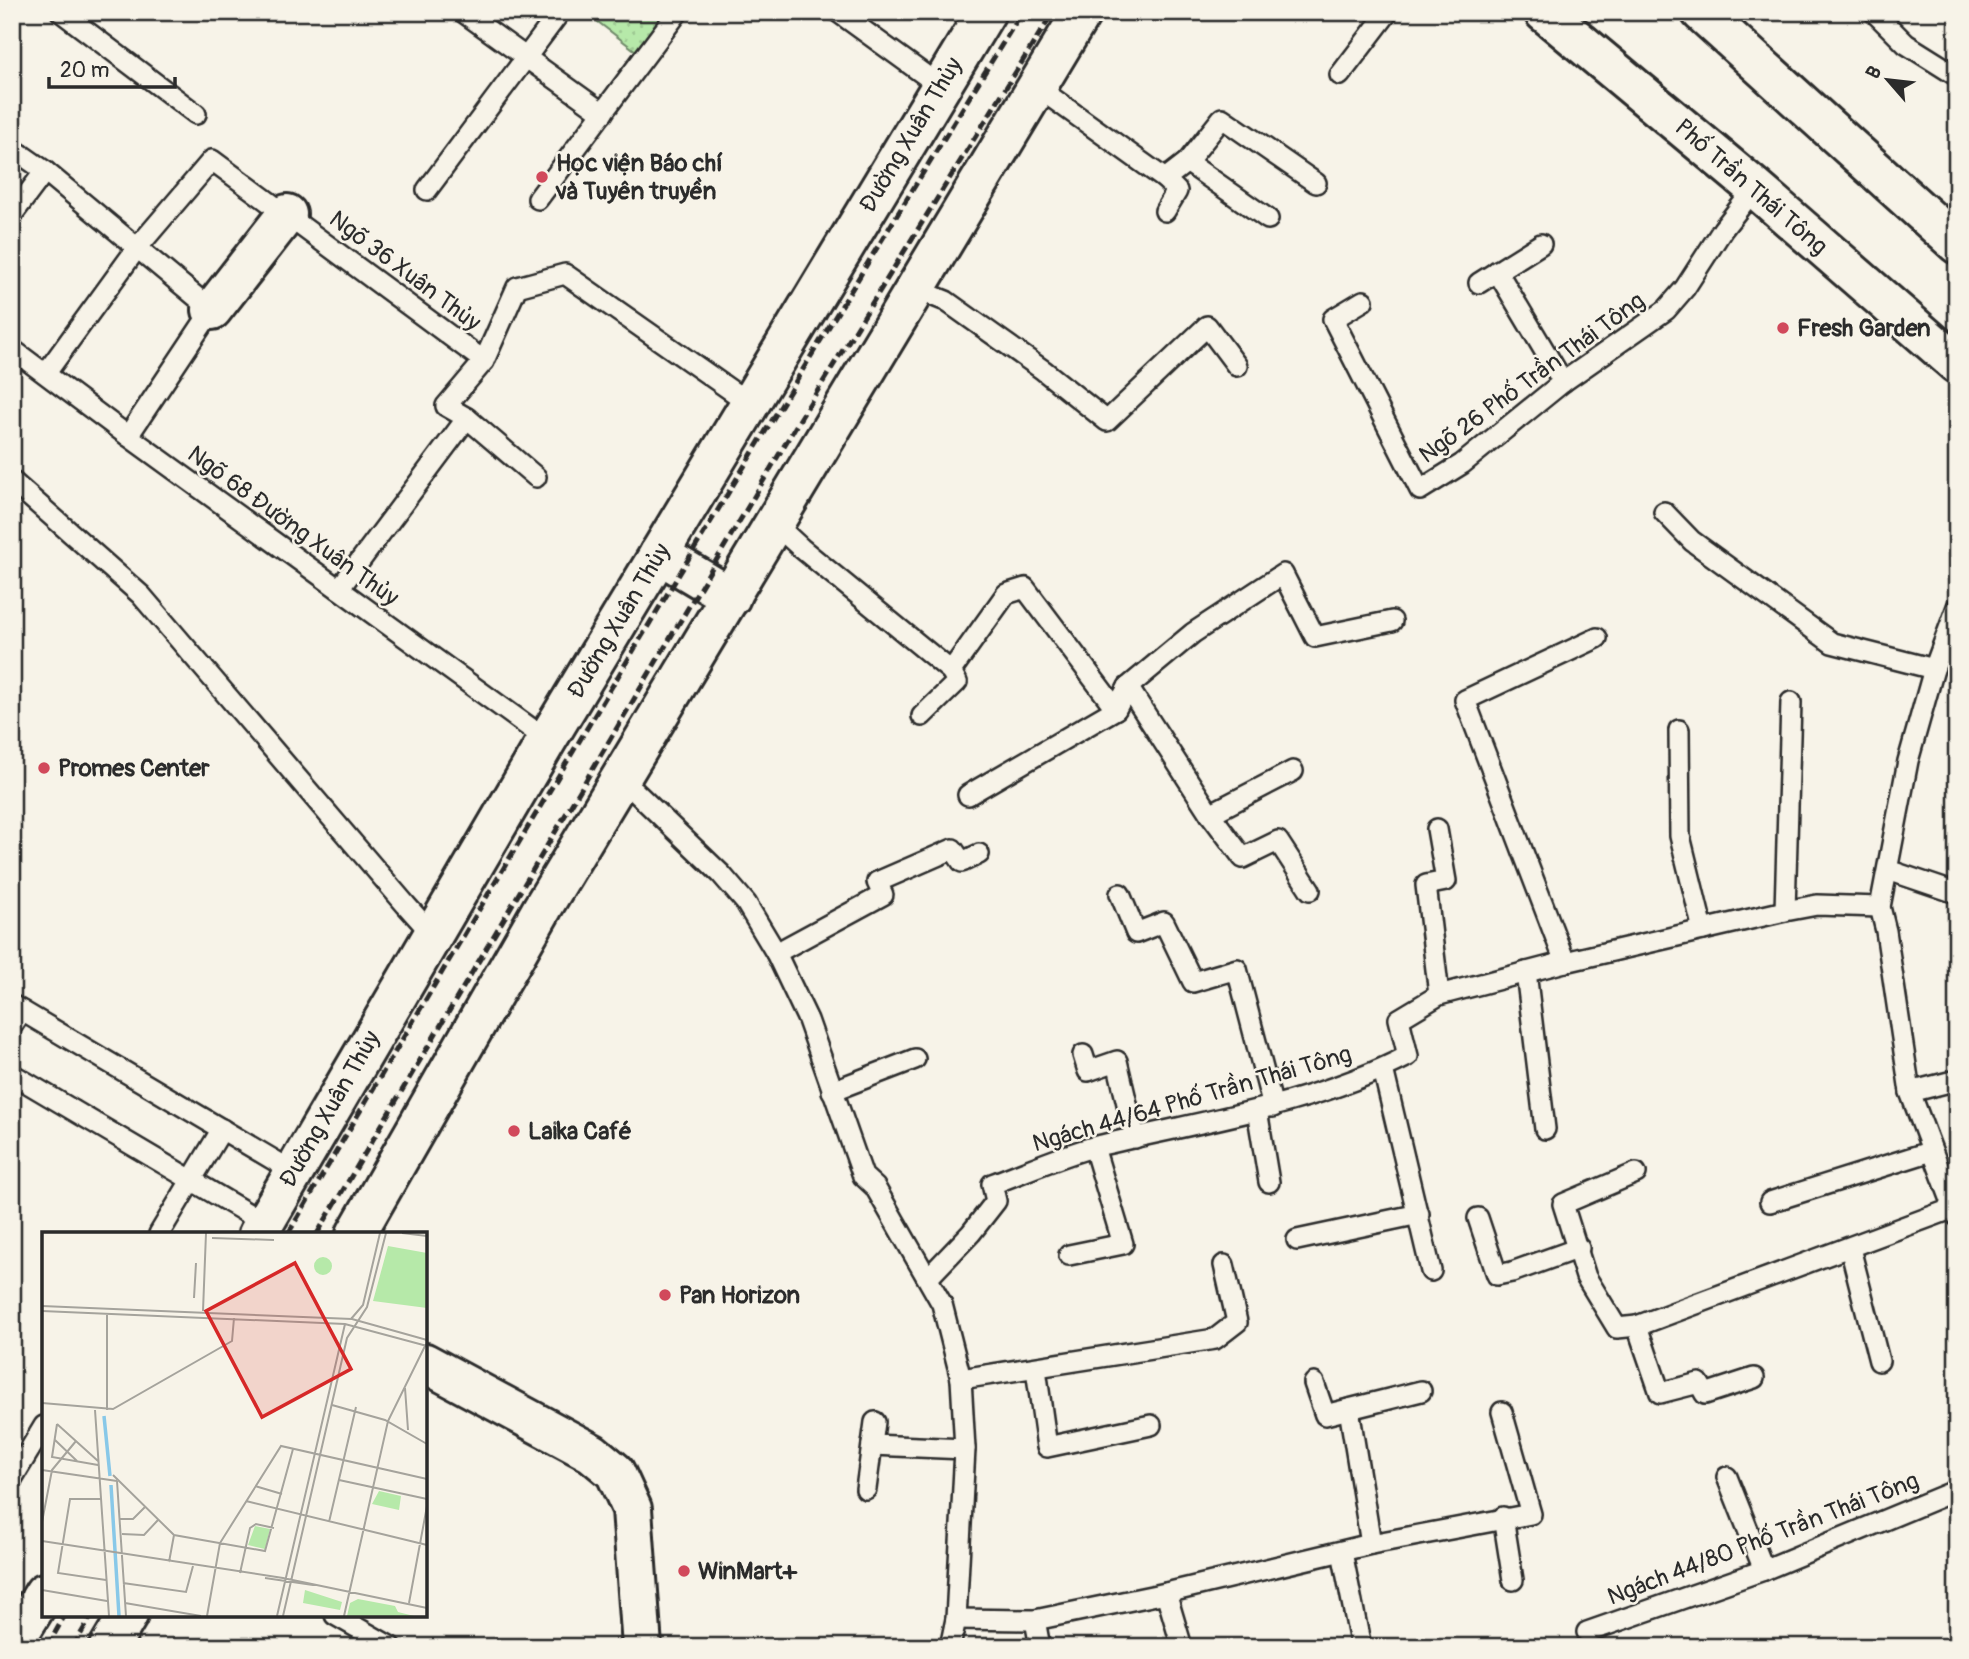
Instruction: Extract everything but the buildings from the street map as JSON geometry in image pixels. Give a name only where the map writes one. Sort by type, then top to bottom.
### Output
[{"type":"main road","name":"Đường Xuân Thủy","points":[[261,1229],[547,740],[986,12]]},
{"type":"main road","points":[[357,1232],[543,907],[1082,12]]},
{"type":"main road","name":"Phố Trần Thái Tông","points":[[1544,12],[1755,188],[1957,364]]},
{"type":"main road","points":[[1700,12],[1957,244]]},
{"type":"main road","points":[[212,310],[287,214]]},
{"type":"main road","points":[[659,554],[731,597]]},
{"type":"main road","points":[[427,1364],[592,1453],[615,1472],[632,1509],[642,1647]]},
{"type":"main road","points":[[12,1645],[29,1602]]},
{"type":"main road","points":[[108,1647],[127,1617]]},
{"type":"lane","points":[[61,12],[196,114]]},
{"type":"lane","points":[[463,12],[603,113]]},
{"type":"lane","points":[[427,190],[560,12]]},
{"type":"lane","points":[[538,199],[678,12]]},
{"type":"lane","points":[[838,12],[940,86]]},
{"type":"lane","points":[[1340,75],[1388,12]]},
{"type":"lane","points":[[1874,12],[1906,44],[1957,76]]},
{"type":"lane","points":[[1037,87],[1165,179],[1177,191],[1165,211]]},
{"type":"lane","points":[[1165,179],[1187,162],[1222,118],[1316,183]]},
{"type":"lane","points":[[12,148],[45,171],[212,310],[128,436]]},
{"type":"lane","name":"Ngõ 36 Xuân Thủy","points":[[137,248],[212,160],[484,362],[517,287],[565,274],[749,403]]},
{"type":"lane","points":[[1187,162],[1268,219]]},
{"type":"lane","points":[[12,215],[45,171]]},
{"type":"lane","name":"Ngõ 26 Phố Trần Thái Tông","points":[[1363,301],[1333,319],[1420,490],[1462,464],[1563,382],[1666,310],[1685,288],[1723,229],[1755,188]]},
{"type":"lane","points":[[1479,283],[1541,244]]},
{"type":"lane","points":[[46,373],[137,248]]},
{"type":"lane","points":[[1497,271],[1563,382]]},
{"type":"lane","points":[[916,289],[946,301],[1043,370],[1107,421],[1208,326],[1237,366]]},
{"type":"lane","name":"Ngõ 68 Đường Xuân Thủy","points":[[12,349],[547,740]]},
{"type":"lane","points":[[484,362],[446,406],[467,418],[536,477]]},
{"type":"lane","points":[[339,589],[467,418]]},
{"type":"lane","points":[[12,481],[141,595],[432,934]]},
{"type":"lane","points":[[1664,512],[1692,541],[1832,643],[1934,669]]},
{"type":"lane","points":[[775,524],[951,671],[957,682],[922,716]]},
{"type":"lane","points":[[968,795],[1116,709],[1128,687],[1192,633],[1283,574],[1315,637],[1392,621]]},
{"type":"lane","points":[[951,671],[1006,594],[1025,588],[1116,709]]},
{"type":"lane","points":[[1636,1173],[1563,1204],[1586,1277],[1617,1328],[1637,1326],[1955,1212],[1910,1092],[1880,906],[1908,761],[1934,669],[1957,607]]},
{"type":"lane","points":[[1565,962],[1465,700],[1597,638]]},
{"type":"lane","points":[[1128,687],[1210,814],[1243,859],[1278,841],[1310,890]]},
{"type":"lane","points":[[1785,911],[1791,702]]},
{"type":"lane","points":[[1679,730],[1680,836],[1703,930]]},
{"type":"lane","points":[[1210,814],[1293,771]]},
{"type":"lane","points":[[621,778],[746,903],[776,953],[808,1020],[863,1176],[874,1187],[942,1304],[961,1379],[965,1450],[956,1619],[950,1647]]},
{"type":"lane","points":[[1437,829],[1446,881],[1426,885],[1439,995]]},
{"type":"lane","points":[[776,953],[883,895],[877,881],[953,849],[962,862],[979,854]]},
{"type":"lane","points":[[1888,870],[1950,891]]},
{"type":"lane","points":[[1120,894],[1136,933],[1164,922],[1193,982],[1237,970],[1265,1108],[1269,1182]]},
{"type":"lane","name":"Ngách 44/64 Phố Trần Thái Tông","points":[[928,1278],[971,1233],[996,1201],[992,1184],[1094,1147],[1265,1108],[1340,1086],[1383,1069],[1408,1056],[1399,1019],[1439,995],[1565,962],[1785,911],[1817,905],[1880,906]]},
{"type":"lane","points":[[1526,972],[1545,1129]]},
{"type":"lane","points":[[15,1014],[294,1172]]},
{"type":"lane","points":[[1083,1055],[1088,1070],[1117,1061],[1135,1138]]},
{"type":"lane","points":[[832,1091],[915,1059]]},
{"type":"lane","points":[[1383,1069],[1431,1271]]},
{"type":"lane","points":[[12,1074],[191,1180],[261,1229]]},
{"type":"lane","points":[[1910,1092],[1957,1080]]},
{"type":"lane","points":[[160,1232],[222,1129]]},
{"type":"lane","points":[[1069,1255],[1123,1244],[1094,1147]]},
{"type":"lane","points":[[1770,1202],[1932,1151]]},
{"type":"lane","points":[[1297,1240],[1419,1214]]},
{"type":"lane","points":[[1478,1218],[1497,1275],[1578,1248]]},
{"type":"lane","points":[[1850,1248],[1879,1361]]},
{"type":"lane","points":[[961,1379],[1215,1339],[1237,1322],[1224,1265]]},
{"type":"lane","points":[[1637,1326],[1660,1394],[1699,1383],[1705,1394],[1754,1378]]},
{"type":"lane","points":[[1036,1369],[1048,1447],[1151,1425]]},
{"type":"lane","points":[[1314,1383],[1325,1415],[1421,1391]]},
{"type":"lane","points":[[1349,1409],[1370,1544]]},
{"type":"lane","points":[[956,1619],[1035,1620],[1166,1593],[1370,1544],[1503,1517],[1531,1514],[1502,1412]]},
{"type":"lane","points":[[866,1489],[875,1422]]},
{"type":"lane","points":[[12,1479],[42,1429]]},
{"type":"lane","points":[[872,1445],[965,1450]]},
{"type":"lane","points":[[1727,1477],[1764,1570]]},
{"type":"lane","name":"Ngách 44/80 Phố Trần Thái Tông","points":[[1587,1632],[1764,1570],[1957,1490]]},
{"type":"lane","points":[[1503,1517],[1513,1580]]},
{"type":"lane","points":[[1342,1552],[1361,1647]]},
{"type":"lane","points":[[1166,1593],[1182,1647]]},
{"type":"lane","points":[[338,1617],[391,1647]]},
{"type":"lane","points":[[1035,1620],[1040,1647]]},
{"type":"green space","points":[[585,12],[665,12],[636,51]]},
{"type":"railway","points":[[289,1232],[651,621],[1022,12]]},
{"type":"railway","points":[[318,1232],[800,419],[1053,12]]},
{"type":"railway","points":[[47,1647],[64,1617]]},
{"type":"railway","points":[[73,1647],[91,1617]]},
{"type":"place","name":"Học viện Báo chí và Tuyên truyền","points":[[542,177]]},
{"type":"place","name":"Fresh Garden","points":[[1783,328]]},
{"type":"place","name":"Promes Center","points":[[44,768]]},
{"type":"place","name":"Laika Café","points":[[514,1131]]},
{"type":"place","name":"Pan Horizon","points":[[665,1295]]},
{"type":"place","name":"WinMart+","points":[[684,1571]]}]
